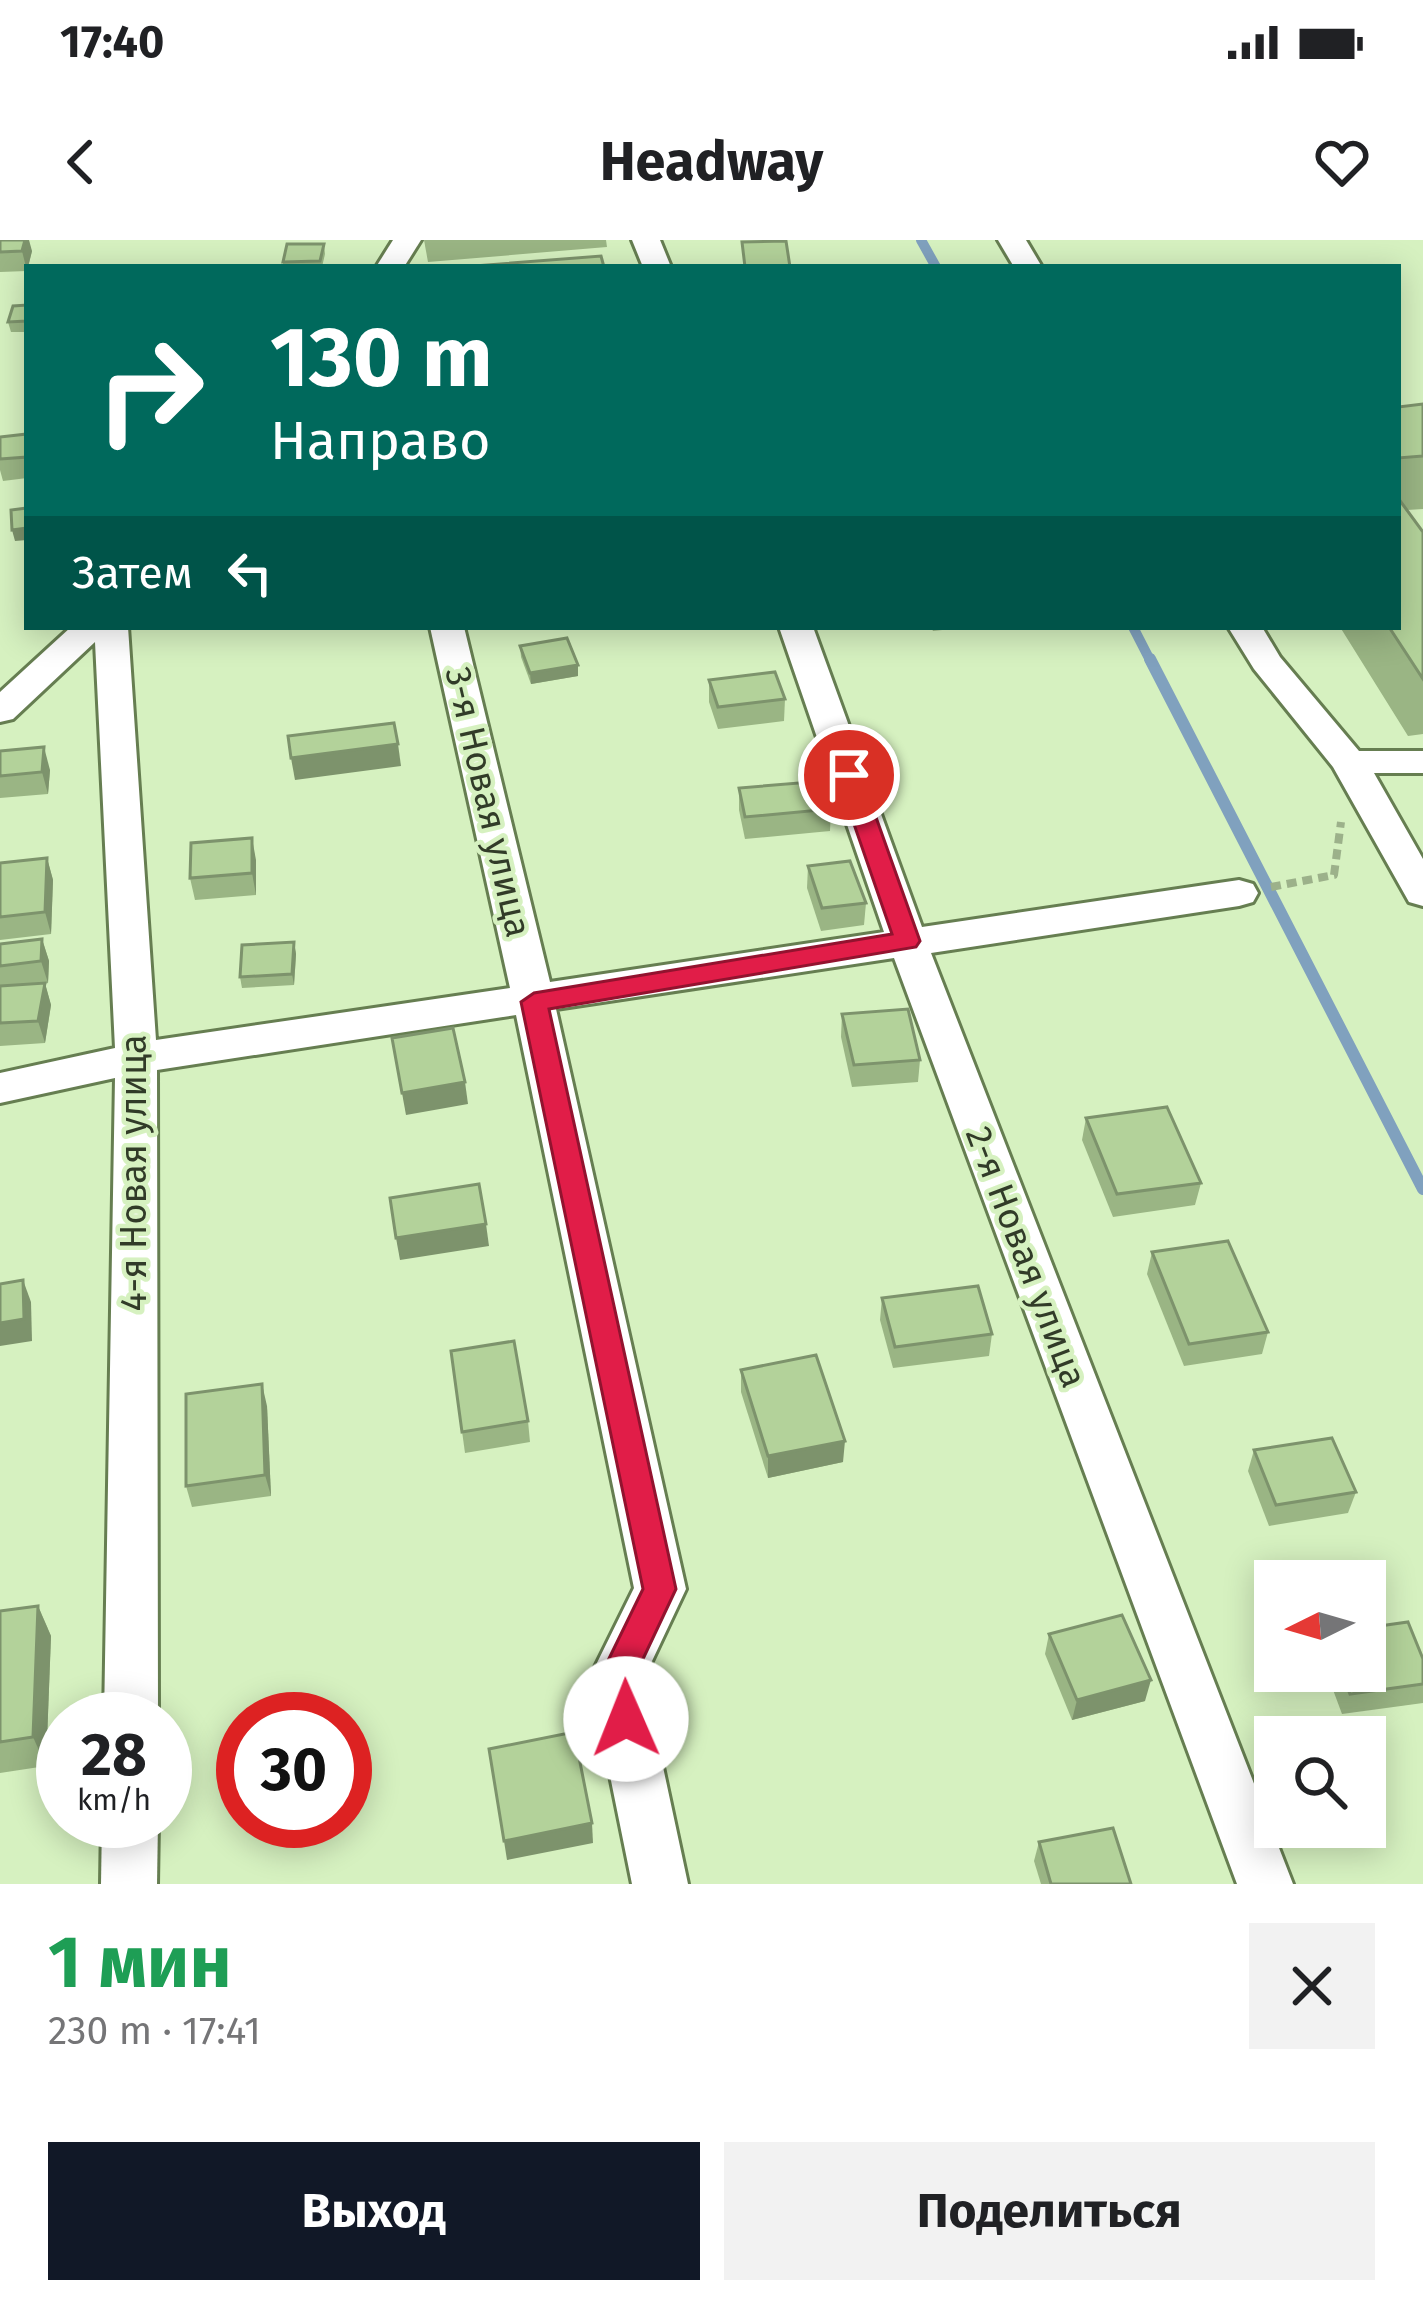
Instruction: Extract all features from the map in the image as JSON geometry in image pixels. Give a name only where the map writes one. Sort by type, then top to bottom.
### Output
[{"type":"street","points":[[0,711],[89,630]]},
{"type":"street","name":"4-я Новая улица","points":[[111,630],[136,1058],[131,1692]]},
{"type":"street","name":"3-я Новая улица","points":[[448,630],[534,1002],[659,1589],[617,1677],[660,1884]]},
{"type":"street","name":"2-я Новая улица","points":[[797,630],[907,941],[1265,1884]]},
{"type":"street","points":[[1247,630],[1266,662],[1349,761],[1423,893]]},
{"type":"street","points":[[1349,761],[1423,762]]},
{"type":"street","points":[[0,1088],[136,1058],[1239,893]]},
{"type":"street","points":[[129,1884],[130,1848]]},
{"type":"path","points":[[1301,881],[1334,875]]},
{"type":"building","points":[[0,240],[25,240],[22,251],[0,252]]},
{"type":"building","points":[[786,241],[790,264],[745,264],[742,242]]},
{"type":"building","points":[[287,244],[324,244],[320,261],[283,262]]},
{"type":"building","points":[[601,256],[603,264],[499,264]]},
{"type":"building","points":[[24,305],[24,321],[8,322],[13,306]]},
{"type":"building","points":[[1423,404],[1423,456],[1401,458],[1401,407]]},
{"type":"building","points":[[24,434],[24,457],[0,459],[0,437]]},
{"type":"building","points":[[1401,502],[1423,532],[1423,679],[1391,630],[1401,630]]},
{"type":"building","points":[[24,508],[24,528],[12,530],[11,510]]},
{"type":"building","points":[[567,638],[578,665],[530,673],[520,646]]},
{"type":"building","points":[[775,672],[785,699],[718,707],[709,680]]},
{"type":"building","points":[[394,723],[398,744],[291,758],[288,736]]},
{"type":"building","points":[[44,747],[42,772],[0,776],[0,751]]},
{"type":"building","points":[[823,781],[831,809],[745,817],[739,788]]},
{"type":"building","points":[[252,838],[252,873],[190,878],[191,843]]},
{"type":"building","points":[[47,858],[45,912],[0,917],[0,863]]},
{"type":"building","points":[[850,861],[866,903],[822,908],[808,866]]},
{"type":"building","points":[[42,939],[41,961],[0,966],[0,944]]},
{"type":"building","points":[[294,942],[292,974],[240,977],[242,945]]},
{"type":"building","points":[[45,983],[38,1021],[0,1023],[0,986]]},
{"type":"building","points":[[908,1009],[920,1060],[854,1065],[842,1014]]},
{"type":"building","points":[[453,1028],[465,1082],[402,1093],[392,1038]]},
{"type":"building","points":[[1167,1107],[1201,1183],[1117,1194],[1086,1118]]},
{"type":"building","points":[[479,1184],[486,1224],[396,1238],[390,1198]]},
{"type":"building","points":[[1228,1241],[1268,1332],[1189,1344],[1152,1252]]},
{"type":"building","points":[[23,1280],[24,1319],[0,1323],[0,1284]]},
{"type":"building","points":[[978,1286],[992,1334],[895,1347],[882,1298]]},
{"type":"building","points":[[514,1341],[528,1421],[462,1432],[451,1351]]},
{"type":"building","points":[[816,1355],[845,1441],[768,1456],[741,1370]]},
{"type":"building","points":[[262,1384],[265,1475],[186,1486],[186,1394]]},
{"type":"building","points":[[1332,1438],[1356,1492],[1276,1505],[1254,1450]]},
{"type":"building","points":[[38,1606],[33,1737],[0,1742],[0,1611]]},
{"type":"building","points":[[1122,1615],[1151,1680],[1077,1700],[1049,1634]]},
{"type":"building","points":[[1408,1622],[1423,1659],[1423,1684],[1386,1689],[1386,1625]]},
{"type":"building","points":[[574,1732],[592,1823],[504,1841],[489,1749]]},
{"type":"building","points":[[1113,1828],[1131,1884],[1051,1884],[1039,1842]]},
{"type":"waterway","points":[[921,240],[934,264]]},
{"type":"waterway","points":[[1135,630],[1151,662]]},
{"type":"waterway","points":[[1150,659],[1423,1189]]},
{"type":"route","points":[[626,1719],[617,1677],[659,1589],[534,1002],[907,941],[849,775]]}]
